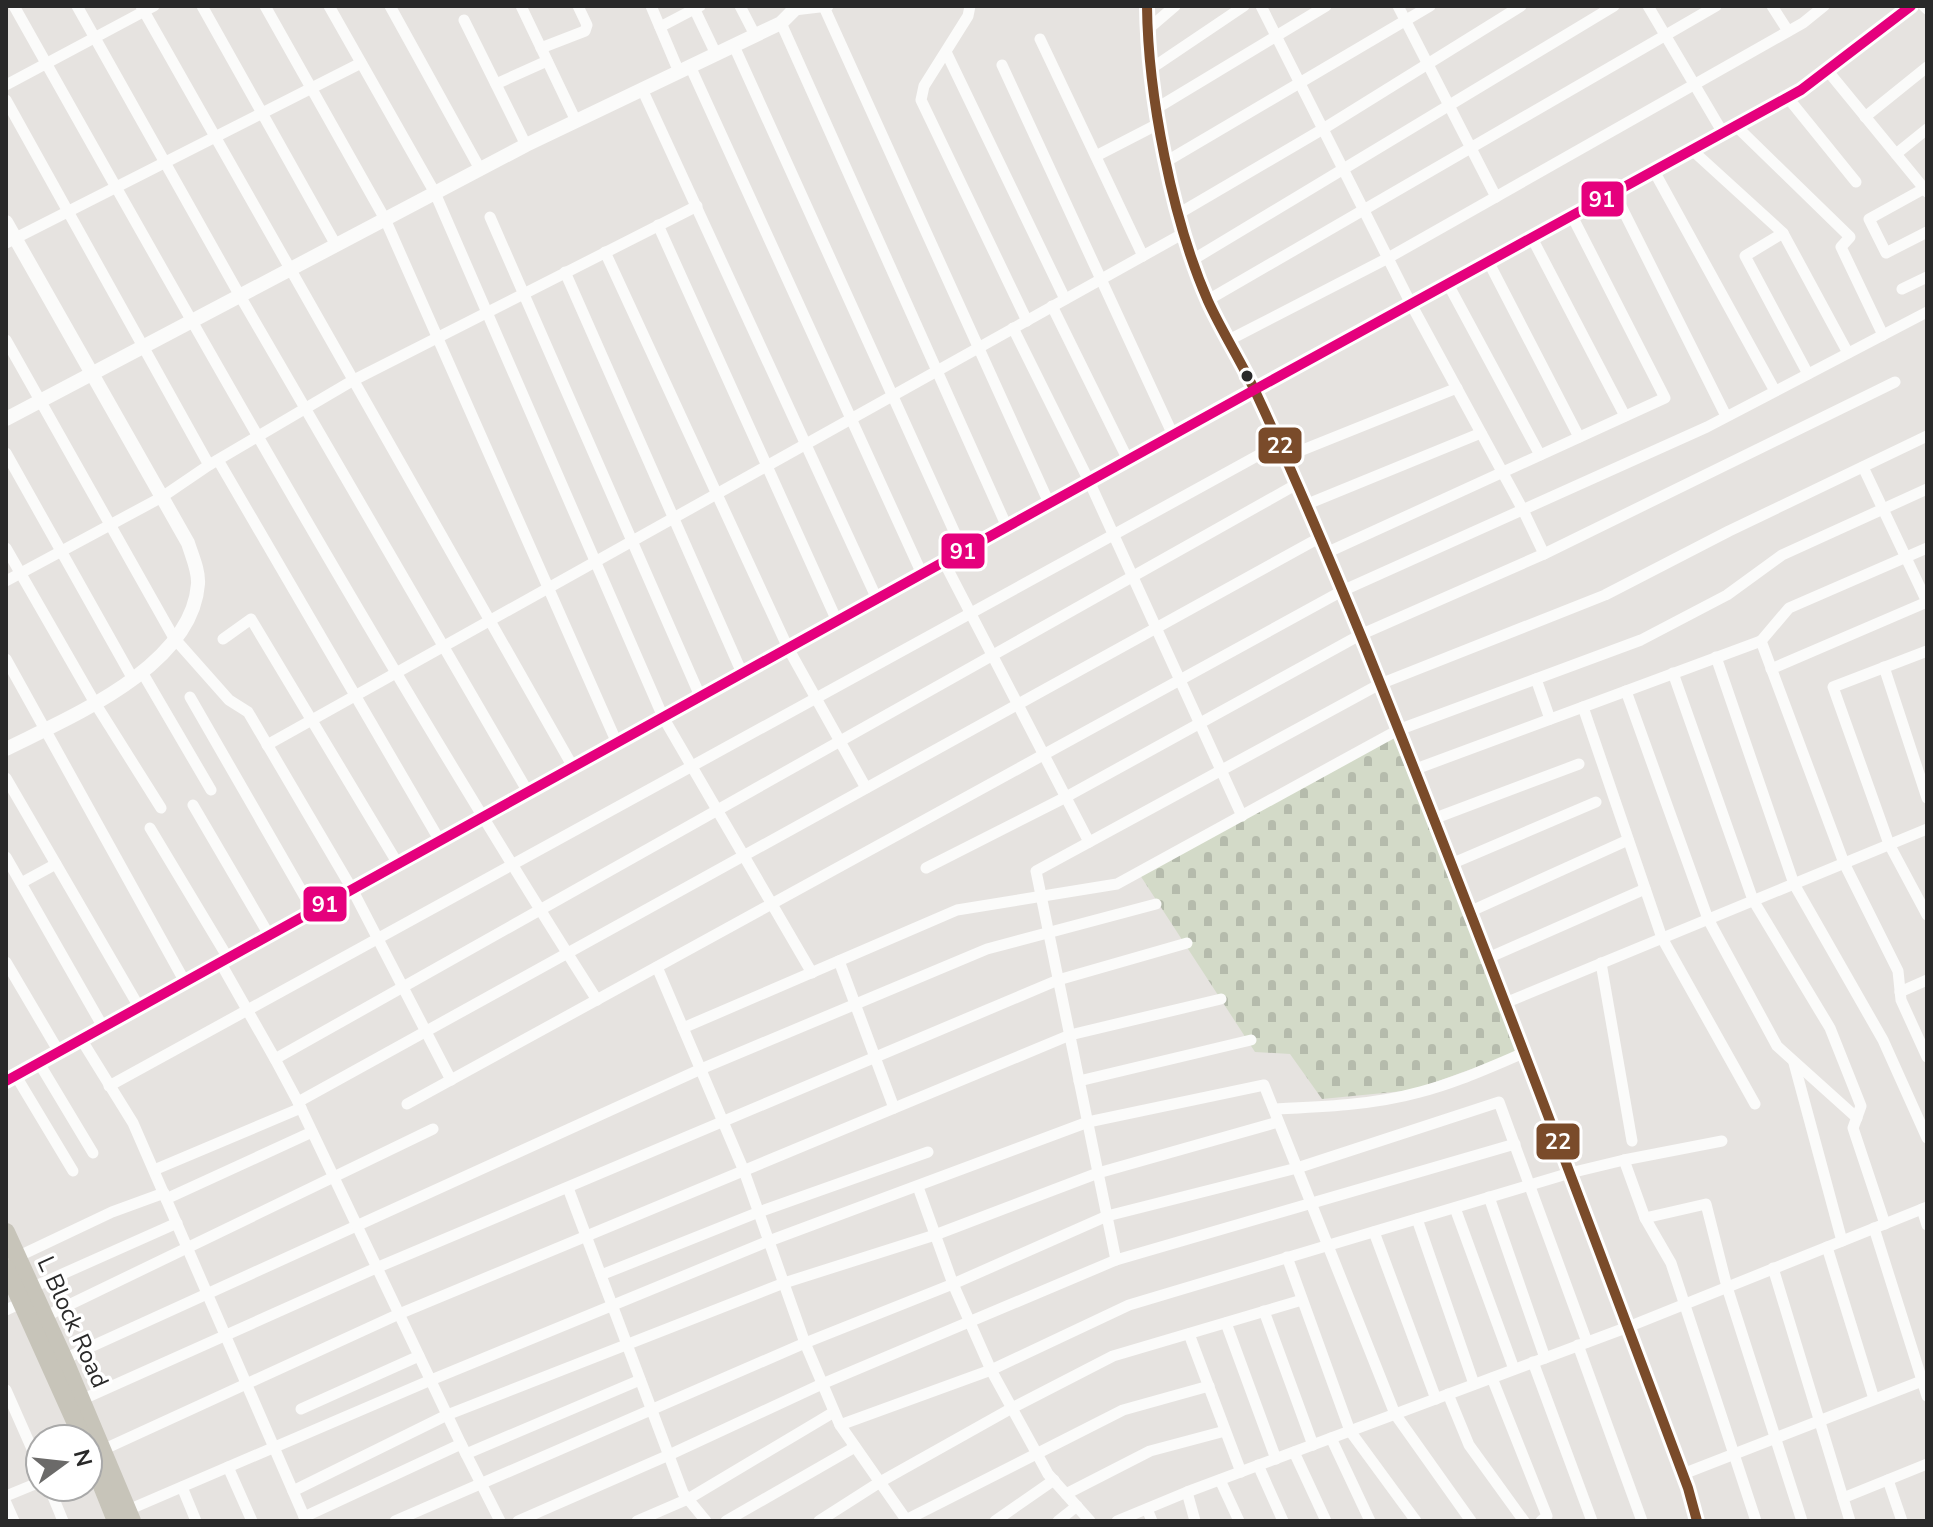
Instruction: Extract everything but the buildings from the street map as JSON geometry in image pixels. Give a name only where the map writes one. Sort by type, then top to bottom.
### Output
[{"type":"main road","name":"L Block Road","points":[[6,1232],[19,1300],[76,1423]]},
{"type":"main road","name":"L Block Road","points":[[19,1300],[44,1317],[81,1400],[86,1423]]},
{"type":"main road","name":"L Block Road","points":[[104,1477],[125,1517]]},
{"type":"street","points":[[14,6],[191,322],[483,817],[597,1000]]},
{"type":"street","points":[[77,6],[240,296],[528,792]]},
{"type":"street","points":[[202,6],[336,245]]},
{"type":"street","points":[[265,6],[385,219],[617,743]]},
{"type":"street","points":[[329,6],[435,193],[663,717],[812,973]]},
{"type":"street","points":[[390,6],[480,169]]},
{"type":"street","points":[[521,6],[576,121]]},
{"type":"street","points":[[541,48],[585,31],[587,25],[578,6]]},
{"type":"street","points":[[651,6],[685,69],[922,574]]},
{"type":"street","points":[[740,6],[755,35]]},
{"type":"street","points":[[970,6],[968,16],[924,86],[921,100],[1027,321]]},
{"type":"street","points":[[1147,6],[1147,30],[1167,161],[1178,214],[1208,300],[1297,484],[1380,684],[1570,1173],[1683,1474],[1697,1521]]},
{"type":"street","points":[[1147,30],[1175,6]]},
{"type":"street","points":[[1152,68],[1244,6]]},
{"type":"street","points":[[1261,6],[1411,304],[1544,554]]},
{"type":"street","points":[[1096,156],[1326,6]]},
{"type":"street","points":[[1398,6],[1496,197]]},
{"type":"street","points":[[1167,161],[1430,6]]},
{"type":"street","points":[[1178,214],[1323,129],[1521,6]]},
{"type":"street","points":[[1194,259],[1614,6]]},
{"type":"street","points":[[1648,6],[1694,85],[1730,130],[1850,237],[1841,247],[1883,335]]},
{"type":"street","points":[[1208,300],[1716,6]]},
{"type":"street","points":[[1772,6],[1788,31]]},
{"type":"street","points":[[1229,340],[1388,258],[1788,31],[1824,6]]},
{"type":"street","points":[[73,1171],[11,1078],[1788,98],[1911,6]]},
{"type":"street","points":[[660,27],[696,7],[716,54]]},
{"type":"street","points":[[6,419],[526,145],[781,23],[793,8],[826,7],[1049,503]]},
{"type":"street","points":[[6,85],[146,8],[289,270],[573,767]]},
{"type":"street","points":[[464,20],[526,145]]},
{"type":"street","points":[[781,23],[1007,527]]},
{"type":"street","points":[[1040,39],[1143,256]]},
{"type":"street","points":[[734,46],[963,551]]},
{"type":"street","points":[[946,52],[1065,299]]},
{"type":"street","points":[[496,84],[547,61]]},
{"type":"street","points":[[11,241],[361,63]]},
{"type":"street","points":[[1002,65],[1173,435]]},
{"type":"street","points":[[1865,117],[1927,67]]},
{"type":"street","points":[[1827,70],[1926,189],[1869,219],[1886,253],[1927,232]]},
{"type":"street","points":[[642,89],[877,599]]},
{"type":"street","points":[[1788,98],[1856,182]]},
{"type":"street","points":[[6,100],[143,347],[440,841]]},
{"type":"street","points":[[1896,154],[1927,129]]},
{"type":"street","points":[[1692,150],[1783,233],[1848,353]]},
{"type":"street","points":[[1654,171],[1775,391]]},
{"type":"street","points":[[1614,192],[1726,416]]},
{"type":"street","points":[[6,581],[162,497],[214,462],[352,381],[697,206]]},
{"type":"street","points":[[1326,553],[1665,398],[1572,216]]},
{"type":"street","points":[[490,217],[700,696]]},
{"type":"street","points":[[6,222],[11,241],[93,374],[188,543],[198,580],[195,602],[186,621],[158,660],[116,693],[6,749]]},
{"type":"street","points":[[658,225],[837,621]]},
{"type":"street","points":[[267,745],[1184,233]]},
{"type":"street","points":[[1783,233],[1745,256],[1808,374]]},
{"type":"street","points":[[1532,238],[1625,416]]},
{"type":"street","points":[[605,252],[788,648],[866,788]]},
{"type":"street","points":[[1488,261],[1579,437]]},
{"type":"street","points":[[565,272],[742,673]]},
{"type":"street","points":[[1902,289],[1927,277]]},
{"type":"street","points":[[1448,284],[1540,455]]},
{"type":"street","points":[[1052,306],[1128,460]]},
{"type":"street","points":[[407,1104],[1342,591],[1726,416],[1927,312]]},
{"type":"street","points":[[1013,328],[1089,481],[1242,816]]},
{"type":"street","points":[[6,340],[174,638],[229,700],[248,712],[352,889],[451,1080]]},
{"type":"street","points":[[926,868],[1066,797],[1360,635],[1544,554],[1895,382]]},
{"type":"street","points":[[109,1086],[1113,535],[1282,451],[1457,388]]},
{"type":"street","points":[[1305,505],[1481,433]]},
{"type":"street","points":[[1116,1260],[1036,871],[1380,684],[1605,595],[1927,436]]},
{"type":"street","points":[[6,453],[138,676],[211,790]]},
{"type":"street","points":[[1771,669],[1927,602],[1863,467]]},
{"type":"street","points":[[275,1059],[716,808],[1297,484]]},
{"type":"street","points":[[683,1028],[957,910],[1117,884],[1398,730],[1641,640],[1727,595],[1782,555],[1927,489]]},
{"type":"street","points":[[154,1170],[300,1105],[424,1032],[1319,538]]},
{"type":"street","points":[[6,548],[95,703],[161,808]]},
{"type":"street","points":[[1413,770],[1761,641],[1789,608],[1927,548]]},
{"type":"street","points":[[944,562],[1089,842]]},
{"type":"street","points":[[223,639],[251,619],[398,864]]},
{"type":"street","points":[[1761,641],[1844,863],[1898,971],[1901,1000],[1927,1057]]},
{"type":"street","points":[[1927,651],[1833,687],[1889,844],[1927,915]]},
{"type":"street","points":[[1716,657],[1794,884],[1883,1040],[1927,1138]]},
{"type":"street","points":[[6,659],[185,982]]},
{"type":"street","points":[[1884,667],[1927,798]]},
{"type":"street","points":[[1673,673],[1753,900],[1830,1028],[1861,1106],[1853,1128],[1927,1396]]},
{"type":"street","points":[[1536,679],[1550,719]]},
{"type":"street","points":[[1626,691],[1708,919],[1777,1046],[1857,1118]]},
{"type":"street","points":[[190,697],[313,911]]},
{"type":"street","points":[[1583,707],[1662,938],[1755,1104]]},
{"type":"street","points":[[1433,819],[1579,764]]},
{"type":"street","points":[[6,778],[139,1007]]},
{"type":"street","points":[[1451,864],[1596,802]]},
{"type":"street","points":[[193,805],[269,935]]},
{"type":"street","points":[[150,828],[300,1105],[500,1521]]},
{"type":"street","points":[[1505,1003],[1927,829]]},
{"type":"street","points":[[1469,912],[1628,840]]},
{"type":"street","points":[[6,857],[14,878],[103,1027]]},
{"type":"street","points":[[14,878],[56,864]]},
{"type":"street","points":[[1488,958],[1645,889]]},
{"type":"street","points":[[64,1359],[701,1069],[987,949],[1156,904]]},
{"type":"street","points":[[81,1400],[376,1268],[1058,980],[1187,943]]},
{"type":"street","points":[[839,961],[894,1108]]},
{"type":"street","points":[[6,962],[59,1052]]},
{"type":"street","points":[[1601,963],[1632,1141]]},
{"type":"street","points":[[657,967],[744,1171],[805,1343],[834,1412],[907,1521],[1123,1410],[1209,1386]]},
{"type":"street","points":[[1900,992],[1927,980]]},
{"type":"street","points":[[104,1449],[399,1314],[1070,1035],[1221,999]]},
{"type":"street","points":[[81,1039],[133,1123],[305,1519],[463,1449],[640,1380]]},
{"type":"street","points":[[1079,1081],[1251,1040]]},
{"type":"street","points":[[1274,1109],[1366,1102],[1417,1093],[1524,1053]]},
{"type":"street","points":[[1794,1062],[1842,1241]]},
{"type":"street","points":[[39,1063],[93,1153]]},
{"type":"street","points":[[125,1517],[182,1487],[431,1380],[769,1241],[1088,1122],[1264,1085],[1395,1414],[1471,1521]]},
{"type":"street","points":[[395,1521],[479,1482],[805,1343],[953,1284],[1107,1216],[1297,1168],[1499,1102],[1530,1185],[1642,1521]]},
{"type":"street","points":[[293,1491],[447,1415],[784,1283],[935,1235],[1098,1173],[1278,1122]]},
{"type":"street","points":[[44,1317],[433,1129]]},
{"type":"street","points":[[12,1263],[112,1212],[165,1196],[312,1132]]},
{"type":"street","points":[[840,1425],[991,1370],[1129,1305],[1570,1173],[1722,1141]]},
{"type":"street","points":[[518,1521],[822,1384],[1116,1260],[1515,1144]]},
{"type":"street","points":[[601,1275],[759,1212],[928,1152]]},
{"type":"street","points":[[1624,1160],[1645,1218],[1671,1263],[1756,1521]]},
{"type":"street","points":[[918,1187],[953,1284],[991,1370],[1036,1453],[1054,1480],[1090,1521]]},
{"type":"street","points":[[568,1188],[669,1455],[688,1499],[706,1521]]},
{"type":"street","points":[[1489,1197],[1592,1521]]},
{"type":"street","points":[[1645,1218],[1706,1204],[1727,1287],[1802,1521]]},
{"type":"street","points":[[1455,1208],[1514,1369]]},
{"type":"street","points":[[1117,1521],[1628,1327],[1925,1208],[1927,1225]]},
{"type":"street","points":[[1417,1219],[1474,1384]]},
{"type":"street","points":[[19,1300],[177,1223]]},
{"type":"street","points":[[1374,1232],[1436,1399]]},
{"type":"street","points":[[1827,1247],[1874,1399]]},
{"type":"street","points":[[1287,1257],[1350,1431],[1416,1521]]},
{"type":"street","points":[[1773,1268],[1850,1521]]},
{"type":"street","points":[[819,1521],[880,1482],[1113,1356],[1302,1300]]},
{"type":"street","points":[[1264,1311],[1313,1445]]},
{"type":"street","points":[[1226,1323],[1276,1459]]},
{"type":"street","points":[[1189,1334],[1241,1472]]},
{"type":"street","points":[[301,1409],[419,1356]]},
{"type":"street","points":[[1492,1378],[1547,1516],[1541,1521]]},
{"type":"street","points":[[1683,1474],[1925,1380]]},
{"type":"street","points":[[6,1390],[24,1431]]},
{"type":"street","points":[[1448,1394],[1469,1445],[1524,1521]]},
{"type":"street","points":[[637,1521],[688,1499],[834,1412]]},
{"type":"street","points":[[1066,1494],[1150,1451],[1225,1431]]},
{"type":"street","points":[[1331,1438],[1370,1521]]},
{"type":"street","points":[[726,1521],[855,1447]]},
{"type":"street","points":[[1294,1452],[1326,1521]]},
{"type":"street","points":[[1843,1498],[1927,1464]]},
{"type":"street","points":[[1258,1465],[1283,1521]]},
{"type":"street","points":[[228,1467],[252,1521]]},
{"type":"street","points":[[995,1521],[1054,1480]]},
{"type":"street","points":[[1220,1480],[1239,1521]]},
{"type":"street","points":[[1888,1480],[1902,1521]]},
{"type":"street","points":[[182,1487],[196,1521]]},
{"type":"street","points":[[1187,1492],[1195,1521]]},
{"type":"street","points":[[6,1503],[14,1521]]},
{"type":"street","points":[[1058,1521],[1077,1506]]},
{"type":"street","points":[[1147,1509],[1152,1521]]},
{"type":"green space","points":[[1396,725],[1523,1050],[1414,1090],[1322,1099],[1290,1054],[1255,1052],[1138,872]]},
{"type":"transit line","name":"22","points":[[1147,6],[1152,78],[1164,156],[1195,268],[1213,313],[1270,425],[1366,648],[1570,1172],[1688,1488],[1697,1521]]},
{"type":"transit line","name":"91","points":[[6,1081],[1801,90],[1911,6]]}]
